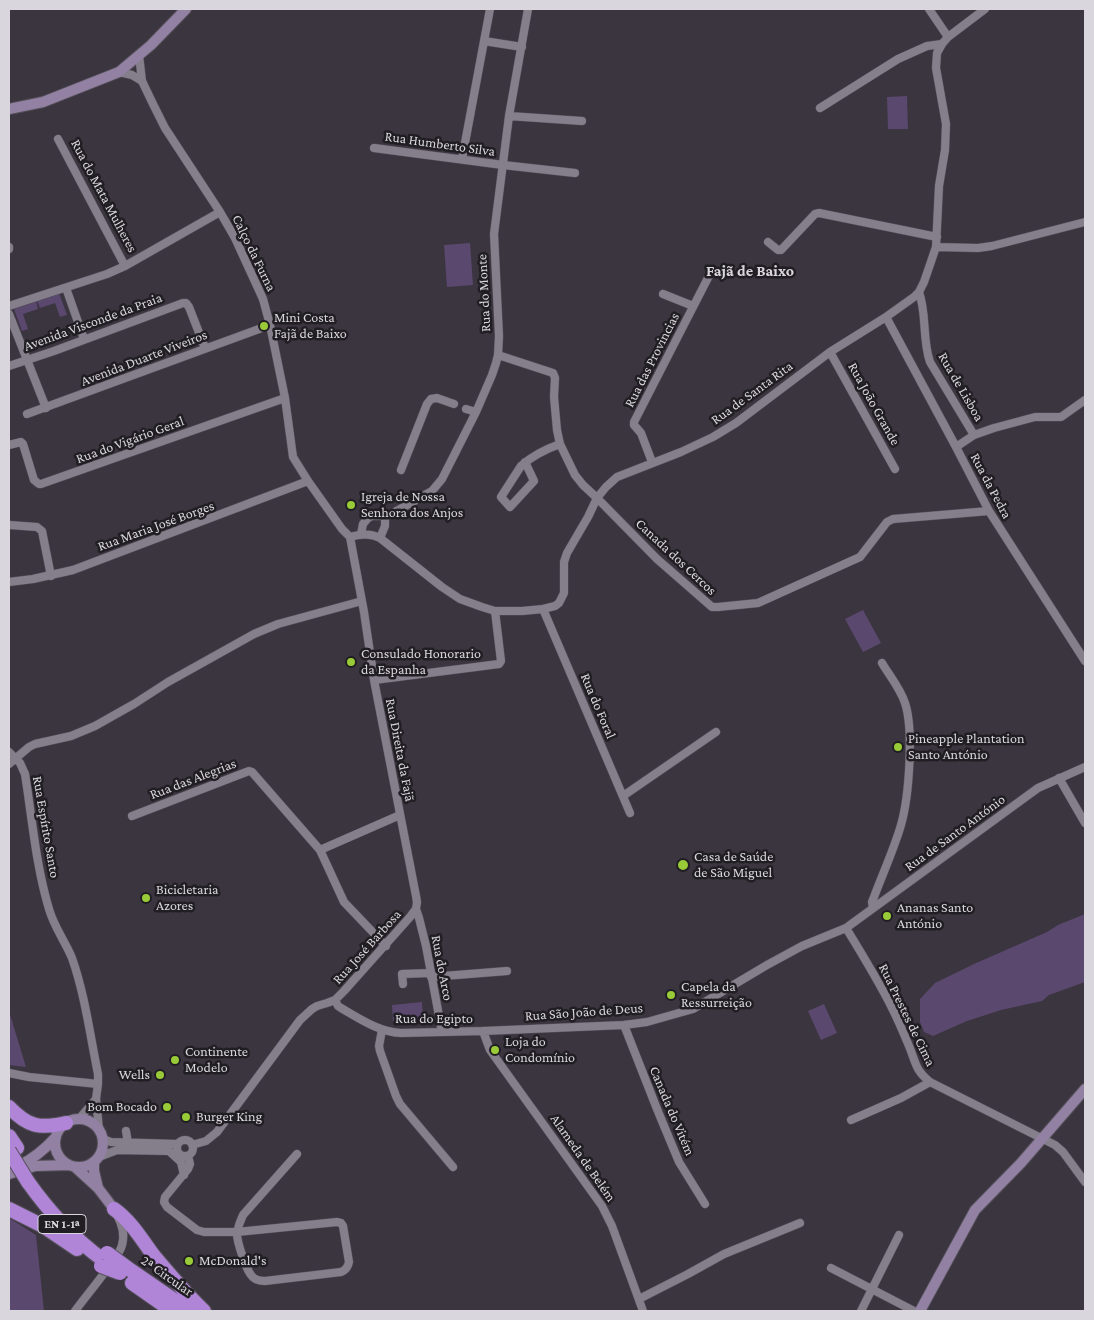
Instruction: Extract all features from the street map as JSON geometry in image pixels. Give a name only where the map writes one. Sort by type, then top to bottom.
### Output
[{"type":"highway","points":[[9,1107],[20,1117],[34,1125],[51,1126],[73,1121]]},
{"type":"highway","name":"EN 1-1ª","points":[[11,1147],[32,1181],[41,1200],[71,1234],[104,1260],[123,1270]]},
{"type":"highway","points":[[9,1209],[104,1260]]},
{"type":"highway","points":[[114,1209],[123,1215],[155,1257],[204,1311]]},
{"type":"highway","name":"2ª Circular","points":[[123,1270],[172,1311]]},
{"type":"highway","name":"2ª Circular","points":[[123,1270],[190,1311]]},
{"type":"main road","points":[[9,109],[43,102],[119,72],[178,9]]},
{"type":"main road","points":[[9,105],[40,98],[109,71],[138,52],[186,9]]},
{"type":"main road","points":[[920,1311],[975,1210],[1021,1163],[1085,1089]]},
{"type":"main road","points":[[98,1188],[94,1171],[103,1145],[103,1139],[98,1129],[90,1122],[73,1121],[58,1131],[55,1144],[56,1150],[63,1161],[72,1166],[98,1188],[114,1209]]},
{"type":"main road","points":[[9,1169],[32,1160],[56,1137]]},
{"type":"main road","points":[[9,1174],[35,1166],[88,1166],[97,1159]]},
{"type":"street","points":[[462,159],[490,9]]},
{"type":"street","name":"Rua do Monte","points":[[361,534],[363,524],[368,518],[372,516],[385,516],[405,506],[432,490],[442,478],[476,412],[492,375],[498,355],[499,336],[494,241],[509,116],[528,9]]},
{"type":"street","points":[[929,9],[948,37]]},
{"type":"street","points":[[820,108],[898,59],[927,46],[942,44],[948,37],[985,9]]},
{"type":"street","points":[[484,41],[522,47]]},
{"type":"street","name":"Rua de Santa Rita","points":[[543,609],[555,606],[562,598],[564,592],[564,562],[567,553],[597,498],[617,477],[681,452],[713,437],[736,423],[830,352],[886,317],[919,292],[928,273],[936,247],[939,186],[946,150],[946,124],[936,68],[938,53],[942,44]]},
{"type":"street","name":"Calço da Furna","points":[[138,52],[142,82],[165,128],[235,238],[263,299],[285,398],[291,453],[308,481],[342,529],[350,537]]},
{"type":"street","points":[[119,72],[132,75],[142,82]]},
{"type":"street","points":[[509,116],[582,121]]},
{"type":"street","name":"Rua do Mata Mulheres","points":[[58,139],[125,266]]},
{"type":"street","name":"Rua Humberto Silva","points":[[374,148],[503,166],[576,173]]},
{"type":"street","points":[[9,306],[107,274],[125,266],[220,212]]},
{"type":"street","points":[[768,242],[778,250],[781,250],[815,214],[819,213],[937,237]]},
{"type":"street","points":[[936,247],[978,248],[992,246],[1085,222]]},
{"type":"street","name":"Rua das Provincias","points":[[652,462],[641,433],[634,425],[634,422],[712,270]]},
{"type":"street","points":[[66,288],[84,339]]},
{"type":"street","name":"Rua de Lisboa","points":[[919,292],[922,300],[926,349],[930,362],[974,435]]},
{"type":"street","points":[[663,294],[693,306]]},
{"type":"street","name":"Avenida Visconde da Praia","points":[[9,366],[180,303],[186,303],[189,307],[205,348]]},
{"type":"street","points":[[9,314],[46,408]]},
{"type":"street","name":"Rua da Pedra","points":[[886,317],[956,446],[988,511],[1085,659]]},
{"type":"street","name":"Avenida Duarte Viveiros","points":[[27,414],[270,325]]},
{"type":"street","name":"Rua João Grande","points":[[830,352],[895,469]]},
{"type":"street","name":"Canada dos Cercos","points":[[498,355],[555,375],[555,414],[560,444],[576,475],[583,485],[657,559],[709,605],[715,607],[758,603],[860,557],[887,522],[893,519],[988,511]]},
{"type":"street","name":"Rua do Vigário Geral","points":[[9,445],[18,442],[23,444],[34,480],[41,484],[285,398]]},
{"type":"street","points":[[401,470],[427,404],[431,399],[437,398],[454,404]]},
{"type":"street","points":[[956,446],[974,435],[1029,418],[1061,417],[1085,400]]},
{"type":"street","points":[[466,409],[476,412]]},
{"type":"street","points":[[526,462],[534,481],[510,507],[501,497],[521,466],[526,462],[550,448],[560,444]]},
{"type":"street","name":"Rua Maria José Borges","points":[[9,582],[50,576],[72,570],[308,481]]},
{"type":"street","points":[[380,538],[385,526],[385,516]]},
{"type":"street","points":[[9,525],[37,527],[42,531],[50,576]]},
{"type":"street","points":[[350,537],[369,534],[380,538],[460,599],[496,611],[543,609]]},
{"type":"street","name":"Rua Direita da Fajã","points":[[350,537],[374,680],[416,896],[416,909]]},
{"type":"street","points":[[12,761],[35,744],[61,739],[95,726],[258,631],[362,600]]},
{"type":"street","name":"Rua do Foral","points":[[543,609],[630,813]]},
{"type":"street","points":[[374,680],[499,664],[501,661],[495,618],[496,611]]},
{"type":"street","points":[[873,908],[872,902],[901,825],[906,803],[910,740],[904,700],[882,663]]},
{"type":"street","points":[[624,796],[716,732]]},
{"type":"street","name":"Rua Espírito Santo","points":[[9,752],[12,761],[23,768],[25,774],[40,873],[48,908],[53,922],[71,956],[80,985],[98,1074],[96,1099],[98,1129]]},
{"type":"street","name":"Rua de Santo António","points":[[846,928],[1038,788],[1085,767]]},
{"type":"street","name":"Rua das Alegrias","points":[[132,816],[249,771],[252,772],[320,850]]},
{"type":"street","points":[[1059,778],[1085,822]]},
{"type":"street","points":[[386,946],[344,902],[320,850],[400,816]]},
{"type":"street","name":"Rua José Barbosa","points":[[335,1000],[386,946],[416,909]]},
{"type":"street","name":"Rua do Arco","points":[[416,909],[442,1032]]},
{"type":"street","name":"Rua São João de Deus","points":[[483,1031],[624,1025],[647,1022],[693,1009],[802,946],[846,928]]},
{"type":"street","name":"Rua Prestes de Cima","points":[[846,928],[892,1008],[919,1071],[930,1082],[1055,1145],[1063,1152],[1085,1182]]},
{"type":"street","points":[[403,984],[402,974],[431,975],[507,971]]},
{"type":"street","points":[[192,1145],[206,1141],[217,1132],[300,1020],[317,1006],[335,1000]]},
{"type":"street","name":"Rua do Egipto","points":[[335,1000],[341,1008],[382,1030],[391,1032],[483,1031]]},
{"type":"street","name":"Canada do Vitém","points":[[624,1025],[679,1162],[705,1204]]},
{"type":"street","points":[[382,1030],[380,1051],[396,1096],[404,1109],[453,1167]]},
{"type":"street","name":"Alameda de Belém","points":[[483,1031],[490,1050],[602,1206],[612,1226],[643,1311]]},
{"type":"street","points":[[9,1073],[29,1077],[98,1084]]},
{"type":"street","points":[[851,1120],[930,1082]]},
{"type":"street","points":[[73,1121],[96,1099]]},
{"type":"street","points":[[126,1131],[128,1143]]},
{"type":"street","points":[[103,1139],[111,1142],[175,1148],[181,1156],[188,1156]]},
{"type":"street","points":[[97,1159],[117,1150],[175,1148],[181,1141],[185,1140],[190,1142],[193,1150],[188,1156]]},
{"type":"street","points":[[175,1148],[184,1175]]},
{"type":"street","points":[[188,1156],[190,1164],[184,1175],[165,1197],[164,1202],[167,1207],[197,1230],[204,1232],[238,1232],[342,1224],[348,1265],[345,1270],[265,1281],[259,1281],[251,1275],[239,1246],[238,1232],[240,1221],[243,1215],[298,1154]]},
{"type":"street","points":[[75,1311],[103,1275],[122,1246],[122,1229],[114,1209]]},
{"type":"street","points":[[639,1300],[724,1254],[800,1223]]},
{"type":"street","points":[[861,1311],[899,1235]]},
{"type":"street","points":[[831,1268],[914,1311]]},
{"type":"shaded area","points":[[907,96],[908,129],[888,129],[887,97]]},
{"type":"shaded area","points":[[470,243],[473,285],[447,287],[444,245]]},
{"type":"shaded area","points":[[59,293],[67,315],[60,317],[55,303],[40,308],[37,301]]},
{"type":"shaded area","points":[[36,301],[38,309],[23,314],[28,329],[22,331],[14,309]]},
{"type":"shaded area","points":[[863,610],[881,643],[863,652],[845,619]]},
{"type":"shaded area","points":[[1085,914],[1085,982],[1049,995],[1042,1001],[1001,1010],[967,1021],[933,1036],[924,1032],[920,1022],[920,999],[935,983]]},
{"type":"shaded area","points":[[422,1002],[423,1019],[393,1021],[392,1005]]},
{"type":"shaded area","points":[[824,1004],[837,1033],[821,1040],[808,1011]]},
{"type":"shaded area","points":[[9,1011],[26,1067],[9,1065]]},
{"type":"shaded area","points":[[9,1218],[36,1235],[44,1311],[9,1311]]},
{"type":"place","name":"Mini Costa Fajã de Baixo","points":[[264,326]]},
{"type":"place","name":"Igreja de Nossa Senhora dos Anjos","points":[[351,505]]},
{"type":"place","name":"Consulado Honorario da Espanha","points":[[351,662]]},
{"type":"place","name":"Pineapple Plantation Santo António","points":[[898,747]]},
{"type":"place","name":"Casa de Saúde de São Miguel","points":[[683,865]]},
{"type":"place","name":"Bicicletaria Azores","points":[[146,898]]},
{"type":"place","name":"Ananas Santo António","points":[[887,916]]},
{"type":"place","name":"Capela da Ressurreição","points":[[671,995]]},
{"type":"place","name":"Loja do Condomínio","points":[[495,1050]]},
{"type":"place","name":"Continente Modelo","points":[[175,1060]]},
{"type":"place","name":"Wells","points":[[160,1075]]},
{"type":"place","name":"Bom Bocado","points":[[167,1107]]},
{"type":"place","name":"Burger King","points":[[186,1117]]},
{"type":"place","name":"McDonald's","points":[[189,1261]]},
{"type":"district","name":"Fajã de Baixo","points":[[750,271]]}]
